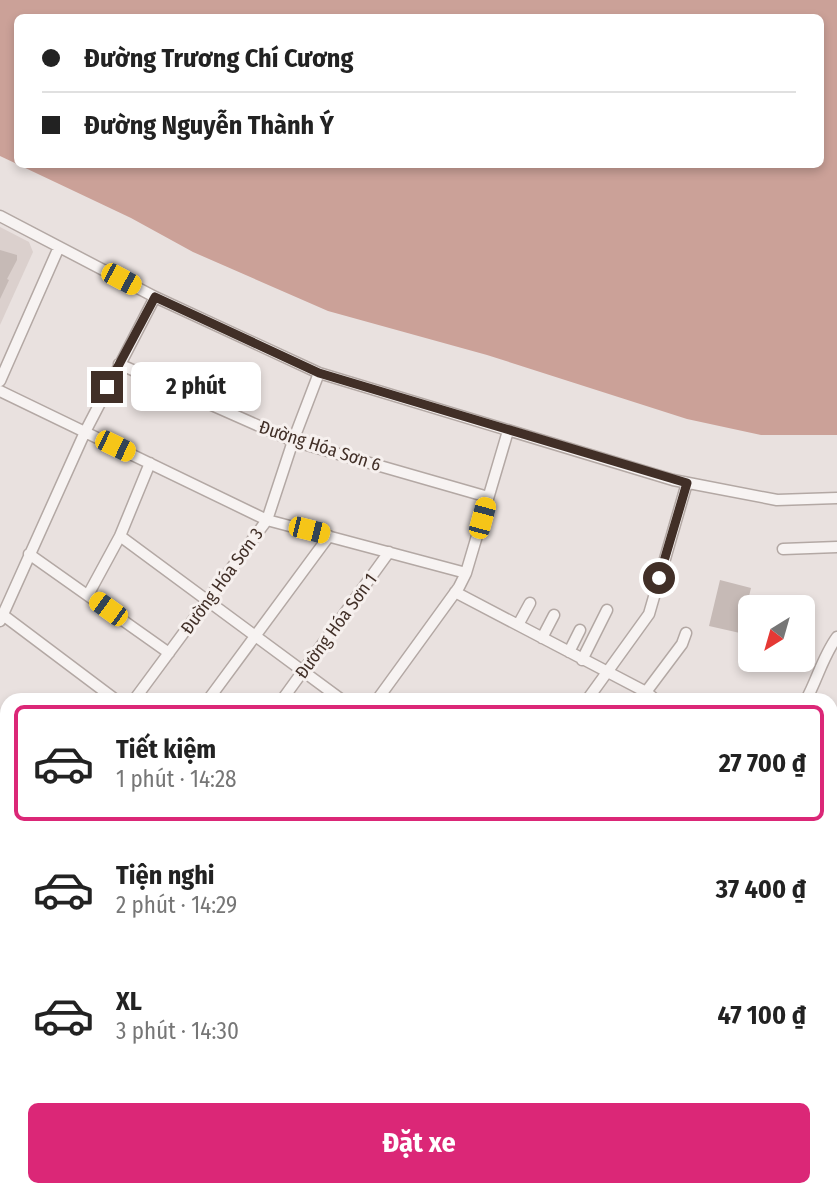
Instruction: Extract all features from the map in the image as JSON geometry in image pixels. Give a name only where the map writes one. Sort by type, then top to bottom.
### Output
[{"type":"street","points":[[0,216],[155,297],[319,373],[687,483],[777,500],[837,498]]},
{"type":"street","points":[[0,380],[59,247]]},
{"type":"street","points":[[106,693],[1,618],[85,432],[155,297]]},
{"type":"street","name":"Đường Hóa Sơn 6","points":[[119,364],[293,441],[488,497]]},
{"type":"street","name":"Đường Hóa Sơn 3","points":[[139,693],[267,520],[319,373]]},
{"type":"street","points":[[0,391],[267,520],[466,573]]},
{"type":"street","points":[[382,693],[456,592],[466,573],[508,431]]},
{"type":"street","points":[[88,595],[120,536],[150,463]]},
{"type":"street","points":[[592,693],[649,614],[687,483]]},
{"type":"street","points":[[120,536],[333,693]]},
{"type":"street","points":[[213,693],[330,536]]},
{"type":"street","points":[[783,549],[837,547]]},
{"type":"street","name":"Đường Hóa Sơn 1","points":[[287,693],[389,552]]},
{"type":"street","points":[[29,554],[169,653]]},
{"type":"street","points":[[456,592],[646,692],[686,633]]},
{"type":"street","points":[[518,625],[530,603]]},
{"type":"street","points":[[582,660],[607,610]]},
{"type":"street","points":[[542,638],[554,615]]},
{"type":"street","points":[[569,652],[580,631]]},
{"type":"street","points":[[810,693],[837,637]]},
{"type":"shaded area","points":[[0,0],[837,0],[837,435],[761,435],[687,419],[487,355],[328,311],[193,252],[131,218],[25,168],[824,168],[824,14],[14,14],[14,163],[0,156]]},
{"type":"shaded area","points":[[0,227],[29,242],[33,252],[0,325]]},
{"type":"building","points":[[0,250],[17,255],[17,260],[0,299]]},
{"type":"building","points":[[720,580],[751,588],[749,595],[738,595],[738,633],[709,626]]},
{"type":"route","points":[[107,387],[155,297],[319,373],[687,483],[659,578]]}]
